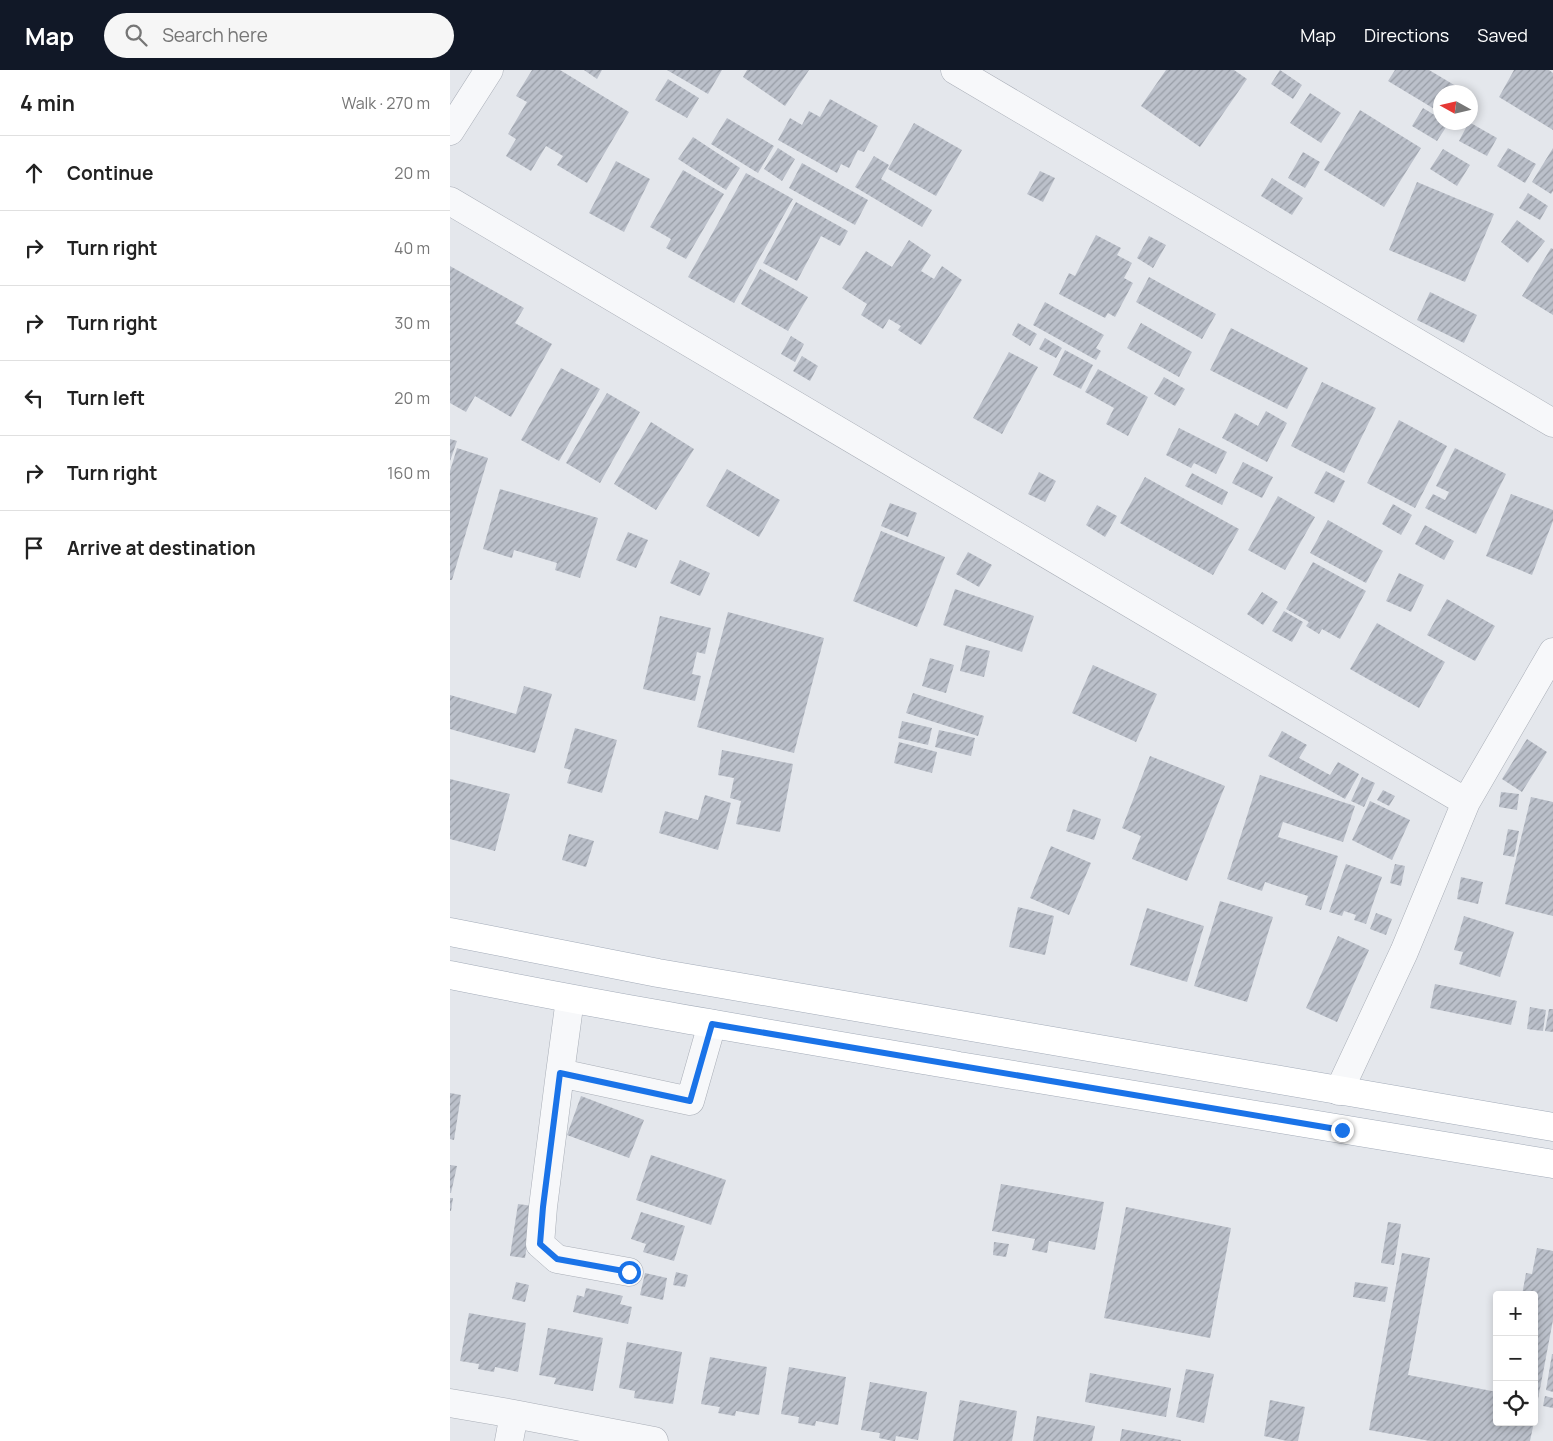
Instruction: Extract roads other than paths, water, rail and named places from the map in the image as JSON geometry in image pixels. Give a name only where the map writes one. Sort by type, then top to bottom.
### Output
[{"type":"main road","points":[[450,932],[668,975],[1553,1127]]},
{"type":"main road","points":[[450,975],[570,999],[712,1024],[1553,1164]]},
{"type":"street","points":[[450,131],[489,70]]},
{"type":"street","points":[[955,70],[1553,423]]},
{"type":"street","points":[[450,201],[1466,802]]},
{"type":"street","points":[[1340,1091],[1404,952],[1466,802],[1553,652]]},
{"type":"street","points":[[570,999],[543,1207],[540,1244],[557,1259],[629,1272]]},
{"type":"street","points":[[560,1073],[690,1101],[712,1024]]},
{"type":"street","points":[[450,1404],[514,1414],[654,1441]]},
{"type":"street","points":[[509,1441],[514,1414]]}]
